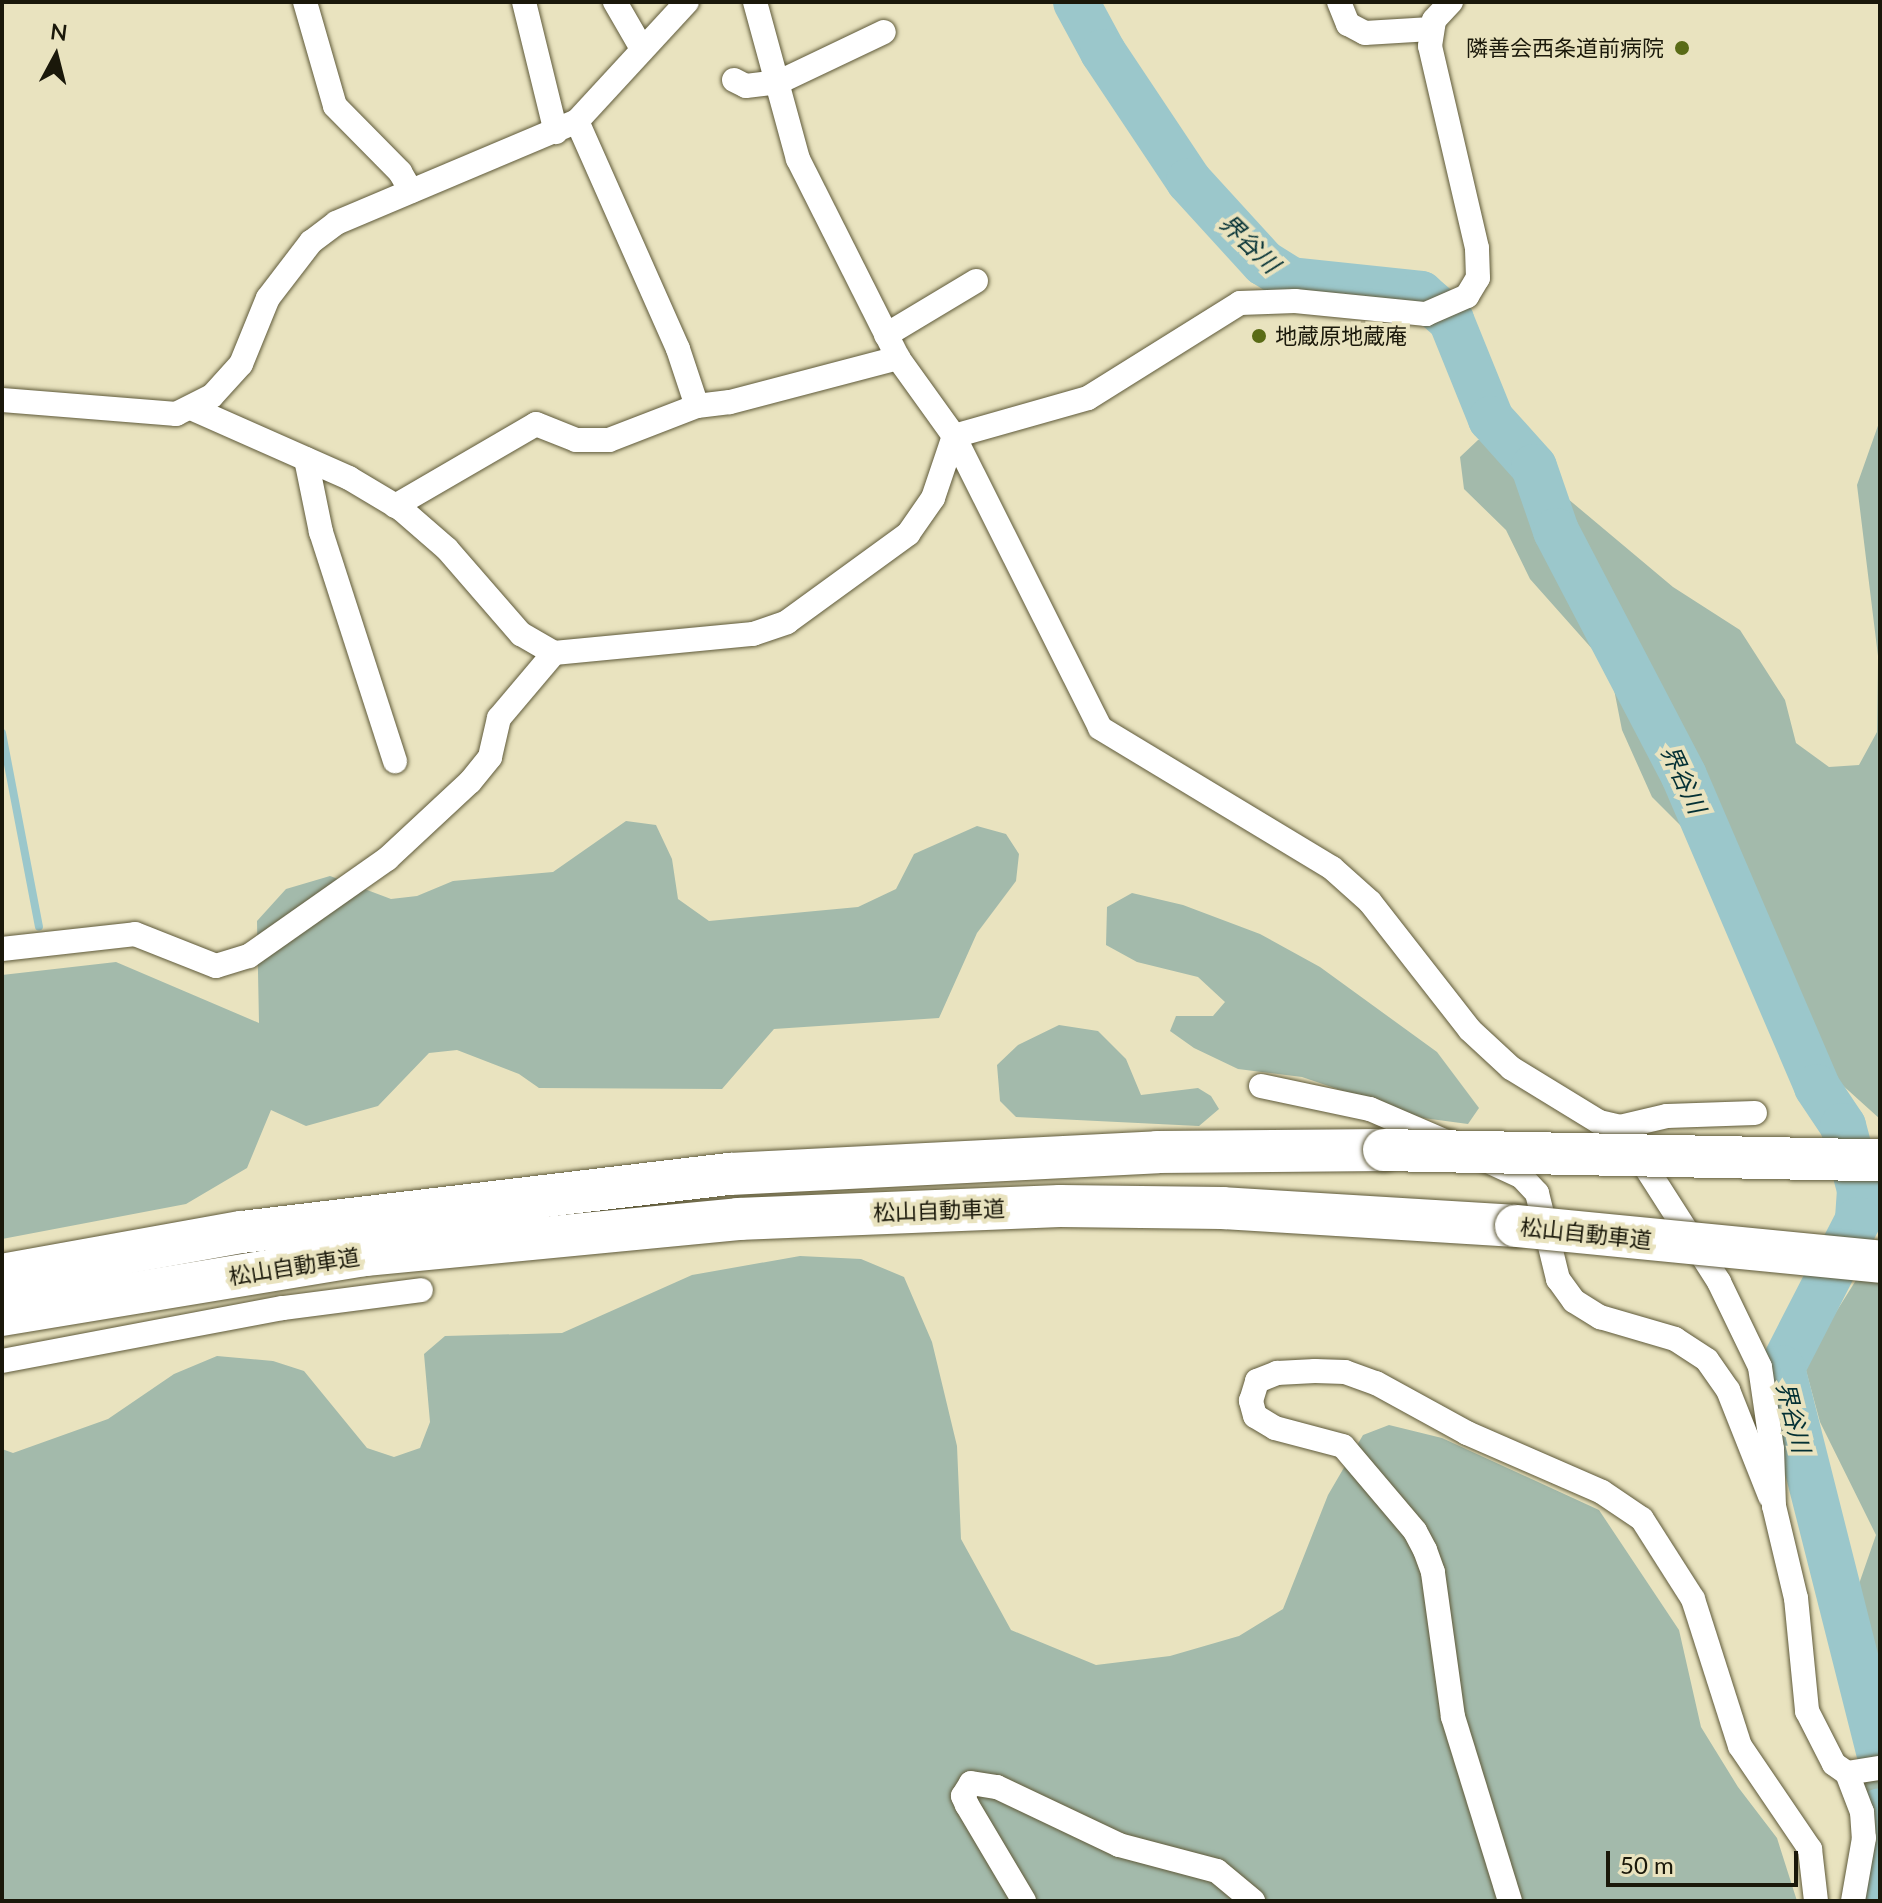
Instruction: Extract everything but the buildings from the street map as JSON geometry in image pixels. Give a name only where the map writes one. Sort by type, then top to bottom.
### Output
[{"type":"highway","name":"松山自動車道","points":[[2,1275],[242,1232],[730,1174],[1157,1152],[1384,1150],[1880,1160]]},
{"type":"highway","name":"松山自動車道","points":[[2,1315],[365,1255],[738,1219],[1060,1206],[1222,1208],[1516,1226],[1880,1262]]},
{"type":"street","points":[[305,2],[335,106],[400,172],[411,191]]},
{"type":"street","points":[[524,2],[566,127],[678,349],[697,406]]},
{"type":"street","points":[[615,2],[641,47]]},
{"type":"street","points":[[2,400],[155,414],[191,408],[229,380],[268,298],[311,242],[336,223],[566,127],[687,2]]},
{"type":"street","points":[[755,2],[798,159],[898,358],[954,436],[1091,712],[1110,738],[1332,868],[1370,902],[1470,1030],[1511,1068],[1599,1122],[1620,1127],[1667,1116],[1755,1113]]},
{"type":"street","points":[[1339,2],[1348,24],[1365,33],[1431,29]]},
{"type":"street","points":[[954,436],[1088,398],[1240,303],[1295,301],[1426,314],[1467,296],[1478,278],[1477,248],[1430,46],[1431,29],[1451,2]]},
{"type":"street","points":[[734,80],[746,86],[779,82],[884,32]]},
{"type":"street","points":[[886,335],[976,281]]},
{"type":"street","points":[[395,506],[536,424],[576,440],[609,440],[697,406],[730,402],[898,358]]},
{"type":"street","points":[[191,408],[306,459],[395,506],[447,549],[521,634],[554,653],[753,634],[787,622],[908,534],[933,498],[954,436]]},
{"type":"street","points":[[306,459],[321,532],[395,761]]},
{"type":"street","points":[[2,949],[135,934],[216,966],[249,956],[387,859],[470,782],[490,757],[499,718],[554,653]]},
{"type":"street","points":[[1261,1086],[1370,1109],[1522,1177],[1537,1193],[1558,1279],[1574,1301],[1600,1317],[1675,1339],[1707,1360],[1728,1390],[1774,1506],[1796,1598],[1807,1711],[1823,1748],[1852,1774],[1862,1812],[1864,1838],[1853,1901]]},
{"type":"street","points":[[1620,1127],[1719,1282],[1760,1367],[1772,1449],[1774,1506]]},
{"type":"street","points":[[2,1361],[283,1308],[421,1290]]},
{"type":"street","points":[[1510,1901],[1453,1717],[1433,1572],[1425,1550],[1415,1531],[1343,1446],[1275,1428],[1255,1416],[1251,1401],[1257,1381],[1277,1373],[1315,1371],[1366,1380],[1467,1433],[1602,1492],[1642,1519],[1693,1599],[1740,1746],[1810,1849],[1816,1901]]},
{"type":"street","points":[[1852,1774],[1880,1768]]},
{"type":"street","points":[[1024,1901],[967,1805],[963,1796],[971,1783],[997,1787],[1119,1845],[1217,1871],[1253,1901]]},
{"type":"green space","points":[[1880,420],[1880,1119],[1829,1073],[1735,859],[1685,830],[1652,797],[1622,730],[1610,669],[1530,579],[1506,530],[1464,489],[1460,457],[1478,440],[1499,441],[1673,587],[1740,630],[1785,700],[1796,743],[1829,767],[1859,765],[1877,732],[1878,656],[1857,485]]},
{"type":"green space","points":[[626,821],[656,825],[672,859],[678,899],[709,921],[858,907],[896,889],[914,854],[977,826],[1006,834],[1019,854],[1016,881],[977,933],[939,1018],[774,1029],[722,1089],[539,1088],[519,1074],[457,1050],[429,1053],[378,1106],[306,1126],[271,1110],[247,1168],[186,1204],[2,1239],[2,975],[116,962],[259,1023],[257,921],[286,889],[330,876],[391,899],[417,896],[453,881],[553,872]]},
{"type":"green space","points":[[1132,893],[1183,905],[1260,934],[1320,967],[1437,1052],[1479,1108],[1468,1124],[1423,1118],[1302,1077],[1238,1069],[1194,1048],[1170,1031],[1176,1016],[1213,1016],[1225,1002],[1198,977],[1137,962],[1106,945],[1107,907]]},
{"type":"green space","points":[[1059,1025],[1098,1031],[1126,1059],[1141,1095],[1198,1088],[1211,1096],[1219,1109],[1199,1126],[1016,1117],[1000,1101],[997,1065],[1018,1045]]},
{"type":"green space","points":[[1880,1242],[1880,1866],[1836,1650],[1876,1535],[1820,1422],[1804,1363]]},
{"type":"green space","points":[[800,1256],[861,1259],[904,1277],[932,1342],[957,1446],[961,1539],[1011,1630],[1096,1665],[1170,1656],[1239,1636],[1283,1609],[1328,1495],[1363,1435],[1389,1425],[1442,1438],[1599,1510],[1679,1630],[1701,1727],[1738,1787],[1777,1838],[1797,1901],[2,1901],[2,1449],[13,1453],[108,1419],[174,1374],[217,1356],[273,1361],[304,1371],[367,1448],[394,1457],[420,1448],[430,1422],[424,1354],[445,1336],[562,1333],[692,1275]]},
{"type":"waterway","name":"界谷川","points":[[1076,2],[1103,52],[1189,181],[1264,263],[1291,280],[1421,294],[1451,320],[1491,419],[1534,467],[1556,531],[1684,776],[1817,1087],[1843,1126],[1860,1190],[1858,1220],[1782,1368],[1880,1754]]},
{"type":"waterway","points":[[2,733],[39,927]]},
{"type":"waterway","name":"界谷川","points":[[1869,1901],[1865,1897],[1880,1811]]},
{"type":"place","name":"隣善会西条道前病院","points":[[1682,48]]},
{"type":"place","name":"地蔵原地蔵庵","points":[[1259,336]]}]
